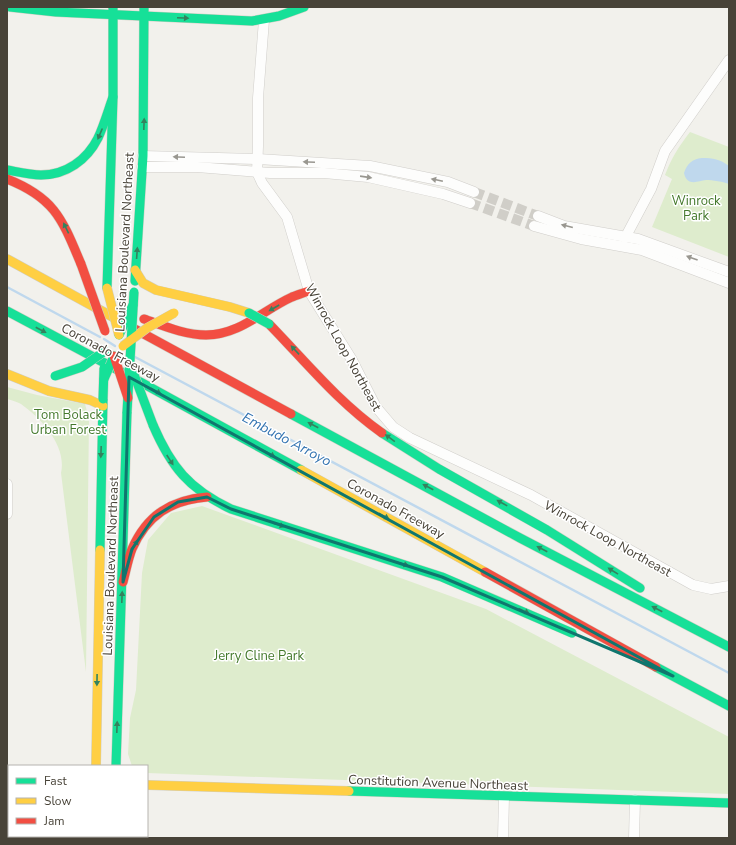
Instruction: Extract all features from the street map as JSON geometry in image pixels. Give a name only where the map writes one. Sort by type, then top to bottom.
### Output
[{"type":"main road","points":[[10,7],[56,12],[113,10],[144,11],[241,20],[264,20],[286,15],[304,7]]},
{"type":"main road","points":[[264,20],[274,10],[280,7]]},
{"type":"main road","name":"Louisiana Boulevard Northeast","points":[[96,765],[100,473],[104,379],[109,340],[107,284],[113,97],[113,10]]},
{"type":"main road","name":"Louisiana Boulevard Northeast","points":[[116,765],[127,412],[142,167],[144,11]]},
{"type":"main road","points":[[7,170],[44,175],[60,173],[83,160],[96,142],[113,97]]},
{"type":"main road","points":[[7,179],[30,188],[53,207],[63,222],[81,264],[109,340],[128,398]]},
{"type":"main road","points":[[7,259],[513,534],[729,645]]},
{"type":"main road","points":[[136,270],[143,283],[150,288],[212,304],[230,307],[249,313],[269,324],[293,348],[328,388],[364,420],[397,443],[547,529],[648,593]]},
{"type":"main road","points":[[107,284],[109,340]]},
{"type":"main road","points":[[71,294],[165,326],[193,334],[206,335],[220,334],[237,329],[294,297],[309,291]]},
{"type":"main road","points":[[193,309],[212,304]]},
{"type":"main road","points":[[10,375],[41,377],[55,376],[72,372],[83,367],[90,363],[109,340],[133,305]]},
{"type":"main road","name":"Coronado Freeway","points":[[7,311],[144,384],[729,706]]},
{"type":"main road","points":[[104,379],[114,356],[123,346],[158,320],[177,313]]},
{"type":"main road","points":[[109,340],[123,346],[162,447],[176,469],[186,480],[207,497],[231,509],[442,577],[580,636]]},
{"type":"main road","points":[[10,375],[49,391],[103,402]]},
{"type":"main road","points":[[122,582],[132,548],[154,517],[162,510],[178,502],[195,497],[207,497]]},
{"type":"main road","points":[[662,601],[729,645]]},
{"type":"main road","points":[[594,642],[673,676]]},
{"type":"main road","name":"Constitution Avenue Northeast","points":[[148,785],[729,803]]},
{"type":"street","points":[[257,172],[258,98],[264,20]]},
{"type":"street","points":[[625,238],[651,189],[665,151],[729,60]]},
{"type":"street","points":[[142,156],[258,159],[370,166],[448,182],[474,192]]},
{"type":"street","points":[[142,167],[204,168],[368,177],[443,194],[470,203]]},
{"type":"street","name":"Winrock Loop Northeast","points":[[257,172],[262,183],[287,217],[309,291],[352,360],[376,407],[393,427],[410,438],[531,495],[693,585],[711,589],[729,586]]},
{"type":"street","points":[[538,216],[583,235],[625,238],[650,243],[729,272]]},
{"type":"street","points":[[534,226],[583,235],[642,250],[729,283]]},
{"type":"street","points":[[7,484],[7,514]]},
{"type":"street","points":[[503,838],[504,797]]},
{"type":"street","points":[[634,838],[635,800]]},
{"type":"highlighted area","points":[[129,377],[673,676],[442,577],[231,509],[207,497],[178,502],[154,517],[132,549],[123,582]]},
{"type":"green space","name":"Winrock Park","points":[[690,132],[729,147],[729,257],[652,227],[672,179],[665,175],[667,169],[682,142]]},
{"type":"green space","name":"Tom Bolack Urban Forest","points":[[7,387],[37,395],[85,404],[89,419],[86,672],[61,473],[62,463],[60,453],[57,443],[37,417],[21,404],[7,399]]},
{"type":"green space","name":"Jerry Cline Park","points":[[202,506],[486,609],[729,737],[729,794],[148,773],[148,765],[132,765],[128,754],[130,718],[136,690],[142,573],[148,540],[171,513]]},
{"type":"water","points":[[702,158],[716,159],[729,166],[729,184],[711,180],[690,182],[685,177],[684,173],[687,167],[690,162]]},
{"type":"waterway","name":"Embudo Arroyo","points":[[7,287],[100,337]]},
{"type":"waterway","name":"Embudo Arroyo","points":[[104,339],[115,346]]},
{"type":"waterway","name":"Embudo Arroyo","points":[[135,357],[729,673]]},
{"type":"tunnel","points":[[474,192],[538,216]]},
{"type":"tunnel","points":[[470,203],[534,226]]},
{"type":"traffic: fast","points":[[10,7],[56,12],[252,21],[279,16],[304,7]]},
{"type":"traffic: fast","points":[[107,288],[113,97],[113,7]]},
{"type":"traffic: fast","points":[[135,281],[143,156],[144,7]]},
{"type":"traffic: fast","points":[[7,170],[41,175],[59,172],[75,165],[88,153],[98,138],[113,97]]},
{"type":"traffic: fast","points":[[127,412],[134,292]]},
{"type":"traffic: fast","points":[[119,335],[133,305]]},
{"type":"traffic: fast","points":[[7,311],[301,470]]},
{"type":"traffic: fast","points":[[249,313],[269,324]]},
{"type":"traffic: fast","points":[[55,376],[82,367],[105,351]]},
{"type":"traffic: fast","points":[[104,379],[114,356]]},
{"type":"traffic: fast","points":[[130,364],[153,425]]},
{"type":"traffic: fast","points":[[103,399],[104,368]]},
{"type":"traffic: fast","points":[[100,550],[103,399]]},
{"type":"traffic: fast","points":[[116,765],[127,412]]},
{"type":"traffic: fast","points":[[291,414],[520,538],[729,647]]},
{"type":"traffic: fast","points":[[153,425],[167,453],[183,475],[204,493],[231,509],[442,577],[572,633]]},
{"type":"traffic: fast","points":[[382,433],[439,469],[547,530],[640,588]]},
{"type":"traffic: fast","points":[[656,667],[729,706]]},
{"type":"traffic: fast","points":[[349,791],[729,803]]},
{"type":"traffic: slow","points":[[7,259],[120,321]]},
{"type":"traffic: slow","points":[[135,270],[143,283],[156,290],[230,307],[249,313]]},
{"type":"traffic: slow","points":[[107,288],[119,335]]},
{"type":"traffic: slow","points":[[123,346],[147,328],[174,313]]},
{"type":"traffic: slow","points":[[7,374],[49,391],[90,400],[103,406]]},
{"type":"traffic: slow","points":[[301,470],[485,572]]},
{"type":"traffic: slow","points":[[96,765],[100,550]]},
{"type":"traffic: slow","points":[[148,785],[349,791]]},
{"type":"traffic: jam","points":[[7,179],[36,194],[55,212],[62,222],[81,264]]},
{"type":"traffic: jam","points":[[81,264],[105,331]]},
{"type":"traffic: jam","points":[[144,319],[175,330],[198,335],[218,334],[241,326],[281,302],[309,291]]},
{"type":"traffic: jam","points":[[120,321],[291,414]]},
{"type":"traffic: jam","points":[[269,324],[337,395],[382,433]]},
{"type":"traffic: jam","points":[[114,356],[128,398]]},
{"type":"traffic: jam","points":[[123,582],[132,549],[138,537],[153,518],[171,506],[182,502],[207,497]]},
{"type":"traffic: jam","points":[[485,572],[656,667]]}]
